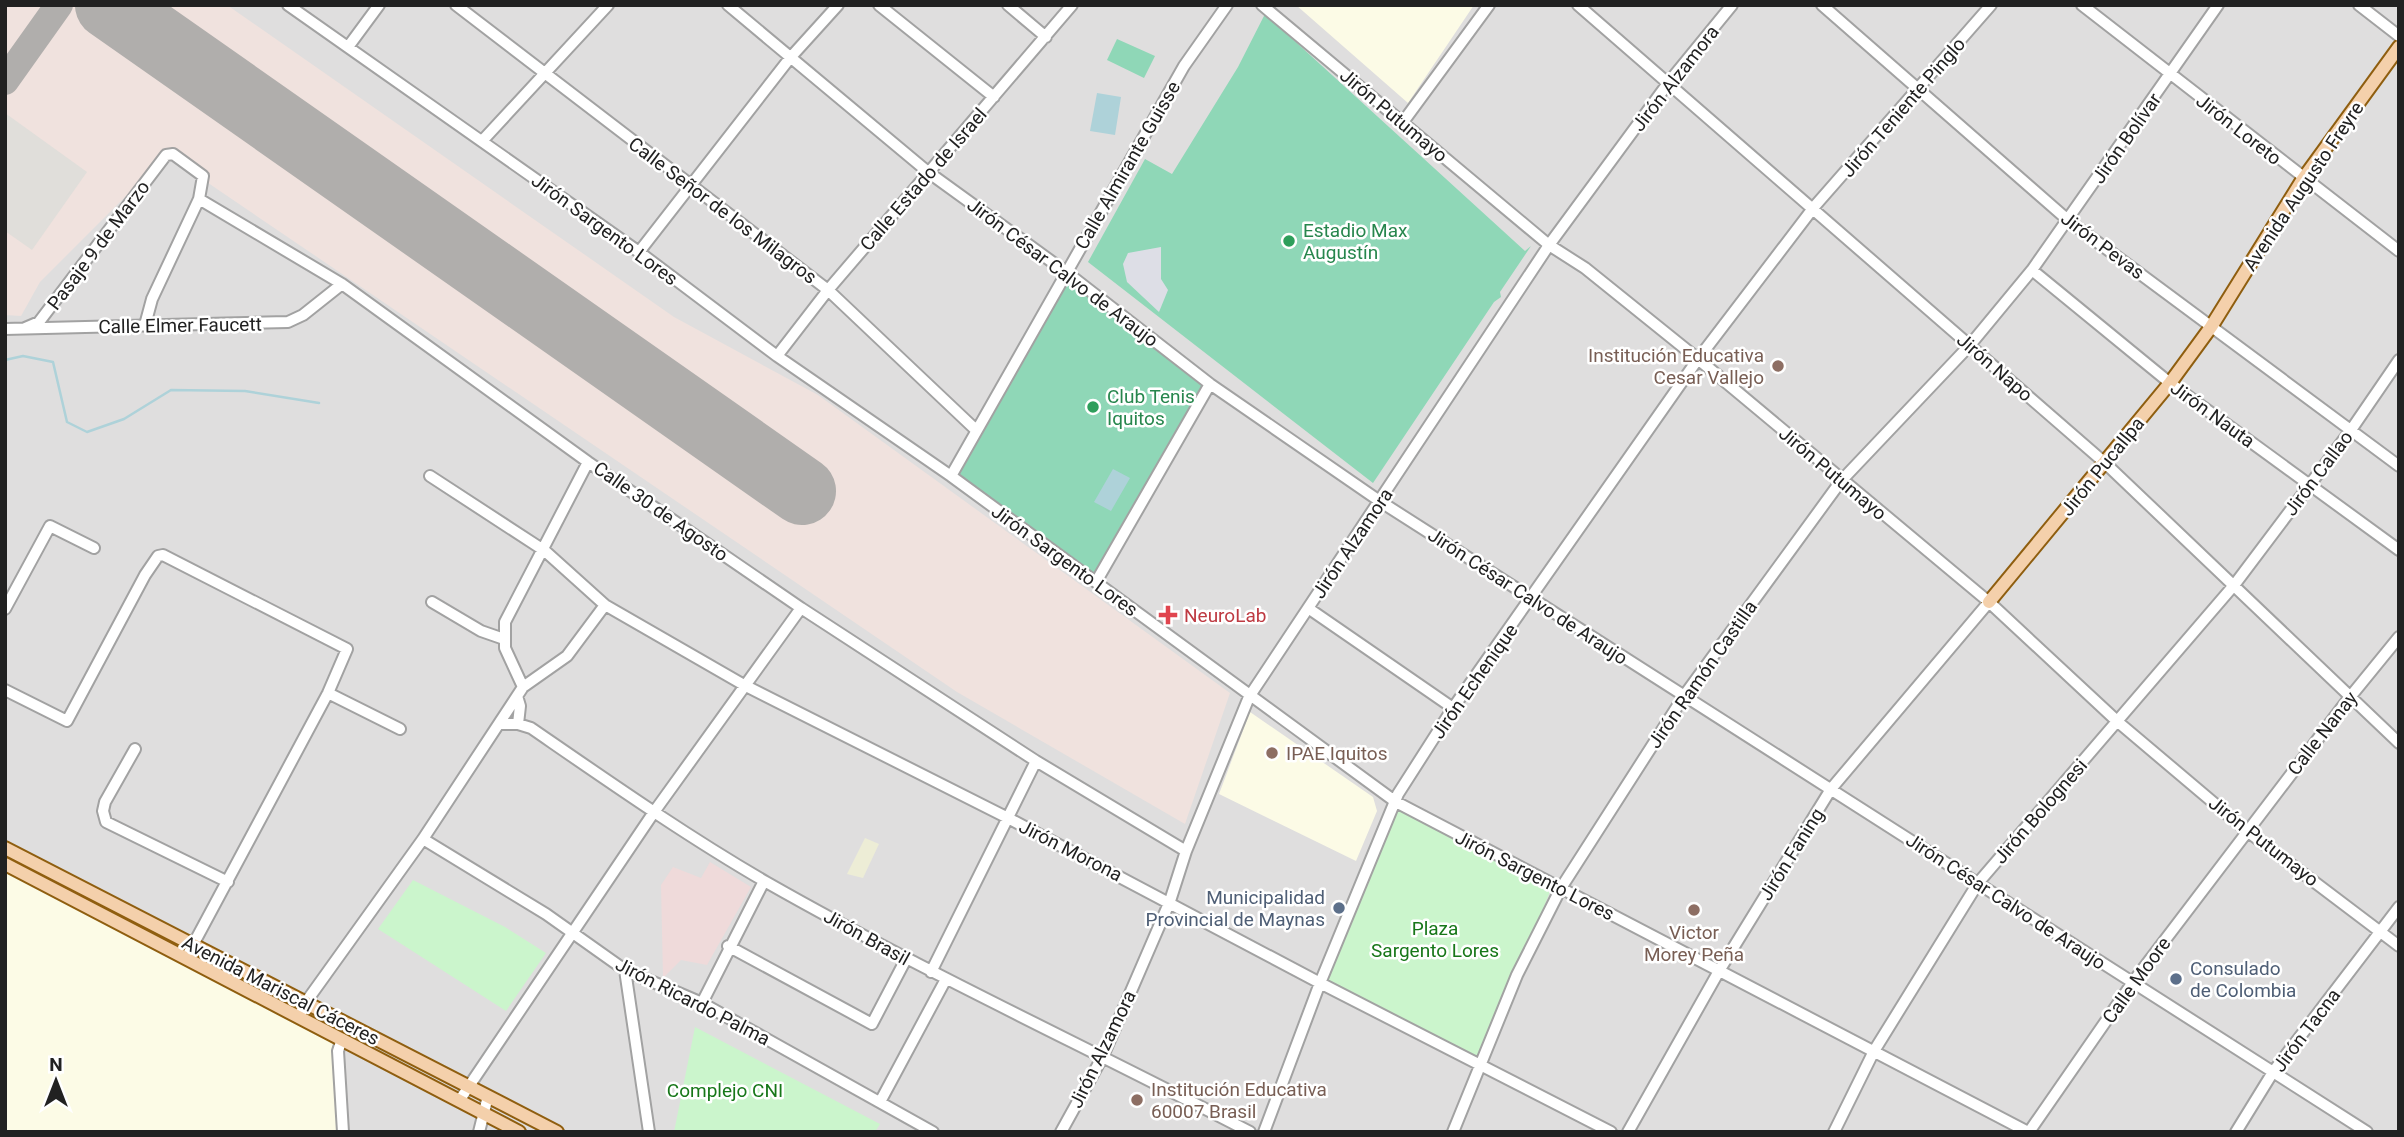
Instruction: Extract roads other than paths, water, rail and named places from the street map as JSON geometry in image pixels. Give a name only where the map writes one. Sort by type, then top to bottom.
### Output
[{"type":"main road","name":"Avenida Augusto Freyre","points":[[2211,327],[2304,179],[2399,47]]},
{"type":"main road","name":"Jirón Pucallpa","points":[[1989,603],[2170,383],[2211,327]]},
{"type":"main road","name":"Avenida Mariscal Cáceres","points":[[5,848],[557,1132]]},
{"type":"main road","name":"Avenida Mariscal Cáceres","points":[[5,864],[519,1132]]},
{"type":"street","name":"Jirón Sargento Lores","points":[[288,5],[639,252],[777,356],[951,476],[1249,697],[1396,802],[2029,1132]]},
{"type":"street","points":[[348,47],[379,5]]},
{"type":"street","name":"Calle Señor de los Milagros","points":[[456,5],[828,290],[976,430]]},
{"type":"street","points":[[483,141],[608,5]]},
{"type":"street","name":"Jirón César Calvo de Araujo","points":[[728,5],[928,172],[1066,272],[1210,384],[1381,502],[2367,1132]]},
{"type":"street","points":[[639,252],[790,58],[838,5]]},
{"type":"street","points":[[879,5],[994,97]]},
{"type":"street","points":[[1008,5],[1046,37]]},
{"type":"street","name":"Calle Estado de Israel","points":[[777,356],[828,290],[1072,5]]},
{"type":"street","name":"Calle Almirante Guisse","points":[[951,476],[1184,66],[1227,5]]},
{"type":"street","name":"Jirón Putumayo","points":[[1262,5],[1549,245],[1585,268],[1698,359],[1840,481],[1989,603],[2119,722],[2247,831],[2399,946]]},
{"type":"street","points":[[1403,121],[1489,5]]},
{"type":"street","name":"Jirón Napo","points":[[1578,5],[1814,207],[2105,463],[2399,743]]},
{"type":"street","name":"Jirón Alzamora","points":[[1061,1132],[1103,1056],[1170,901],[1186,851],[1249,697],[1381,502],[1549,245],[1669,82],[1732,5]]},
{"type":"street","name":"Jirón Pevas","points":[[1822,5],[2069,221],[2399,466]]},
{"type":"street","name":"Jirón Teniente Pinglo","points":[[1814,207],[1991,5]]},
{"type":"street","name":"Jirón Loreto","points":[[2082,5],[2399,251]]},
{"type":"street","name":"Jirón Bolívar","points":[[2032,270],[2069,221],[2218,5]]},
{"type":"street","points":[[2359,5],[2399,36]]},
{"type":"street","name":"Pasaje 9 de Marzo","points":[[25,328],[39,322],[166,155],[173,154],[203,176],[199,199]]},
{"type":"street","points":[[145,325],[158,287],[199,199]]},
{"type":"street","name":"Calle 30 de Agosto","points":[[199,199],[342,284],[588,461],[801,608],[1036,761],[1186,851]]},
{"type":"street","name":"Jirón Echenique","points":[[1264,1132],[1320,983],[1396,802],[1452,708],[1698,359],[1814,207]]},
{"type":"street","name":"Jirón Ramón Castilla","points":[[1453,1132],[1517,975],[1561,888],[1684,695],[1840,481],[1970,345],[2032,270]]},
{"type":"street","name":"Jirón Nauta","points":[[2032,270],[2170,383],[2399,550]]},
{"type":"street","name":"Calle Elmer Faucett","points":[[5,329],[288,322],[303,315],[342,284]]},
{"type":"street","name":"Jirón Callao","points":[[2235,584],[2351,430],[2399,360]]},
{"type":"street","points":[[1096,582],[1210,384]]},
{"type":"street","points":[[517,724],[520,692],[504,639],[505,622],[545,551],[588,461]]},
{"type":"street","name":"Jirón Morona","points":[[430,476],[545,551],[605,605],[744,685],[1170,901],[1320,983],[1611,1132]]},
{"type":"street","points":[[5,609],[50,526],[94,548]]},
{"type":"street","points":[[5,690],[67,721],[145,575],[158,556],[163,555],[347,649],[328,693],[186,958]]},
{"type":"street","name":"Jirón Bolognesi","points":[[1834,1132],[1874,1051],[1978,883],[2235,584]]},
{"type":"street","points":[[432,602],[481,631],[504,639]]},
{"type":"street","name":"Jirón Faning","points":[[1628,1132],[1719,971],[1831,789],[1989,603]]},
{"type":"street","points":[[299,1017],[306,1002],[423,839],[520,692],[567,656],[605,605]]},
{"type":"street","points":[[460,1101],[654,812],[801,608]]},
{"type":"street","points":[[1308,608],[1452,708]]},
{"type":"street","name":"Calle Nanay","points":[[2247,831],[2399,638]]},
{"type":"street","points":[[328,693],[400,729]]},
{"type":"street","name":"Jirón Brasil","points":[[499,724],[517,724],[531,729],[654,812],[764,881],[906,959],[1250,1132]]},
{"type":"street","points":[[135,750],[105,802],[103,811],[106,821],[228,883]]},
{"type":"street","points":[[931,972],[1036,761]]},
{"type":"street","name":"Calle Moore","points":[[2029,1132],[2133,982],[2247,831]]},
{"type":"street","name":"Jirón Ricardo Palma","points":[[423,839],[546,914],[625,970],[702,1003],[933,1132]]},
{"type":"street","points":[[702,1003],[728,946],[764,881]]},
{"type":"street","name":"Jirón Tacna","points":[[2236,1132],[2273,1072],[2399,907]]},
{"type":"street","points":[[728,946],[872,1024],[906,959]]},
{"type":"street","points":[[625,970],[649,1132]]},
{"type":"street","points":[[880,1102],[947,979]]},
{"type":"street","points":[[342,1039],[338,1051],[342,1132]]},
{"type":"street","points":[[479,1132],[488,1096]]},
{"type":"water","points":[[1097,93],[1121,97],[1115,135],[1090,131]]},
{"type":"water","points":[[1113,469],[1130,478],[1111,511],[1094,502]]},
{"type":"waterway","points":[[5,360],[23,356],[53,362],[67,422],[87,432],[124,419],[171,390],[245,391],[319,403]]},
{"type":"place","name":"Estadio Max Augustín","points":[[1289,241]]},
{"type":"place","name":"Institución Educativa Cesar Vallejo","points":[[1778,366]]},
{"type":"place","name":"Club Tenis Iquitos","points":[[1093,407]]},
{"type":"place","name":"NeuroLab","points":[[1168,615]]},
{"type":"place","name":"IPAE Iquitos","points":[[1272,753]]},
{"type":"place","name":"Municipalidad Provincial de Maynas","points":[[1339,908]]},
{"type":"place","name":"Victor Morey Peña","points":[[1694,910]]},
{"type":"place","name":"Consulado de Colombia","points":[[2176,979]]},
{"type":"place","name":"Institución Educativa 60007 Brasil","points":[[1137,1100]]},
{"type":"park label","name":"Plaza Sargento Lores","points":[[1435,939]]},
{"type":"park label","name":"Complejo CNI","points":[[725,1090]]}]
